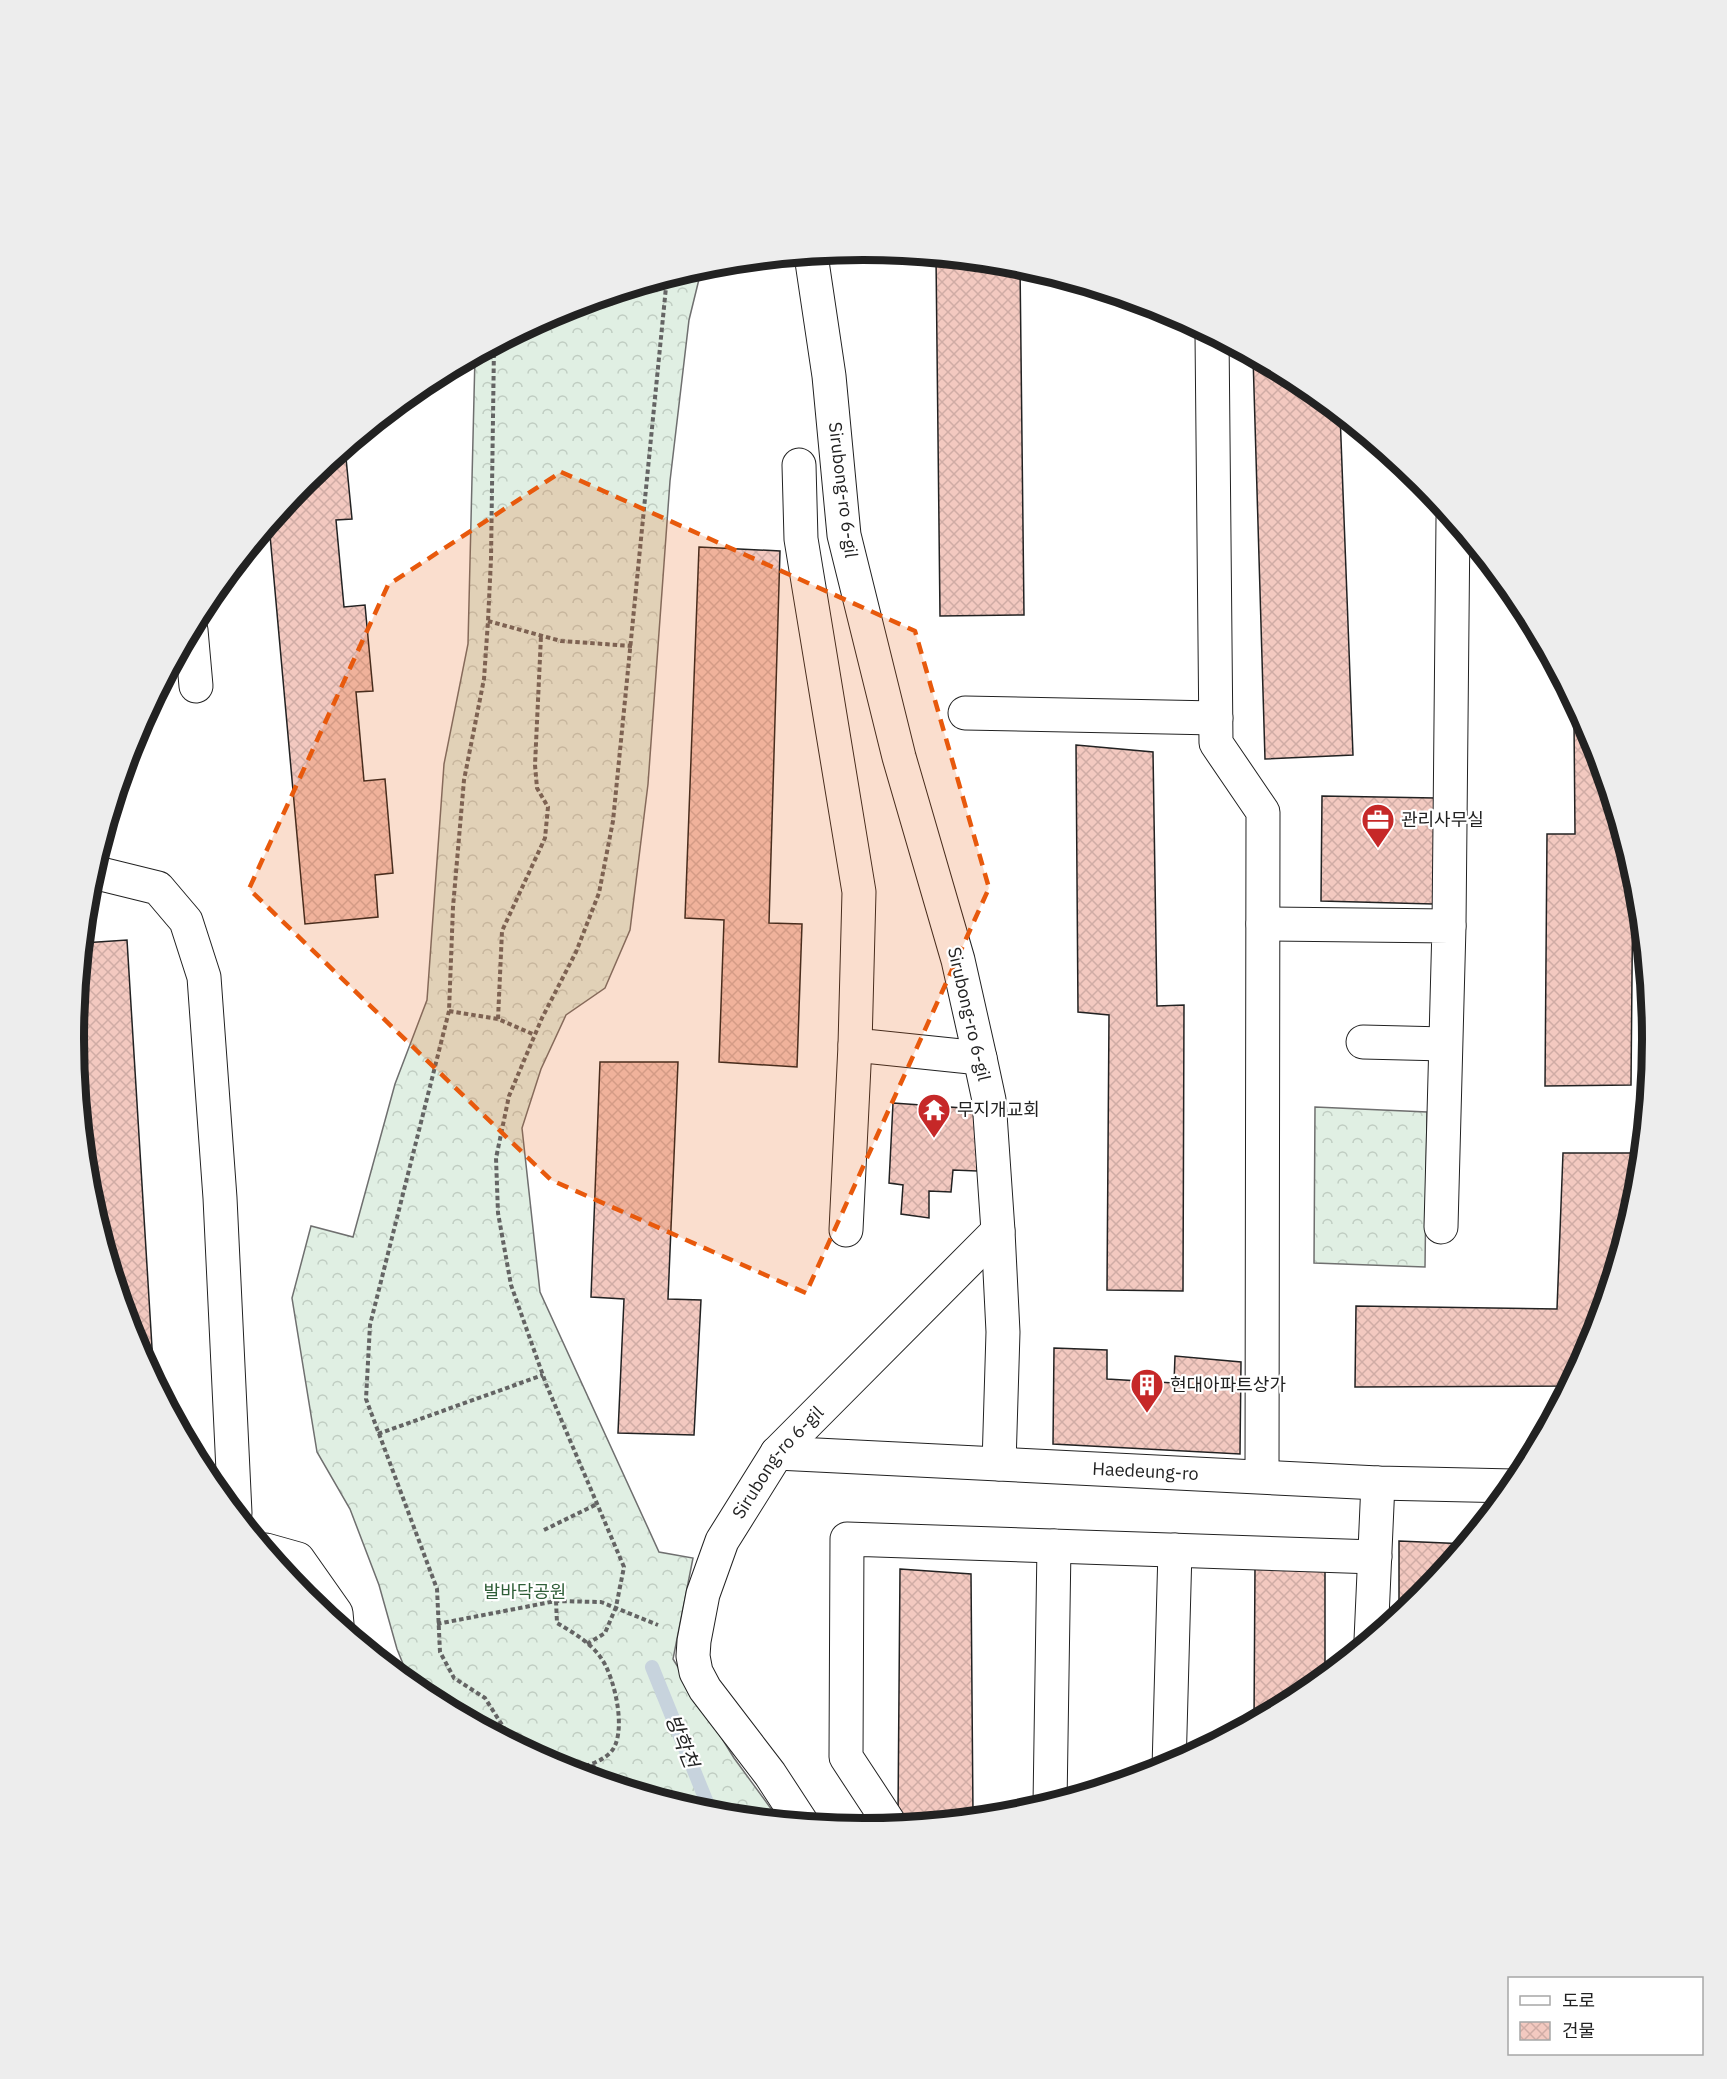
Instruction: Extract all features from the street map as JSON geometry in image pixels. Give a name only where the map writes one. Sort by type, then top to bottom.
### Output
[{"type":"street","name":"Sirubong-ro 6-gil","points":[[796,1815],[770,1774],[705,1689],[696,1672],[693,1656],[694,1641],[703,1594],[722,1541],[777,1453],[998,1231],[989,1100],[980,1058],[958,960],[899,757],[844,535],[830,376],[812,262]]},
{"type":"street","points":[[1212,342],[1216,743],[1263,812],[1262,1476]]},
{"type":"street","points":[[800,465],[801,539],[859,892],[855,1045],[846,1230]]},
{"type":"street","points":[[1441,1227],[1449,926],[1453,530]]},
{"type":"street","points":[[192,643],[196,686]]},
{"type":"street","points":[[964,713],[1216,718]]},
{"type":"street","points":[[102,874],[158,888],[186,921],[204,977],[220,1198],[234,1499]]},
{"type":"street","points":[[1263,924],[1449,926]]},
{"type":"street","points":[[1363,1042],[1445,1044]]},
{"type":"street","points":[[855,1045],[980,1058]]},
{"type":"street","points":[[998,1231],[1003,1332],[999,1464]]},
{"type":"street","name":"Haedeung-ro","points":[[777,1453],[1378,1482],[1503,1486]]},
{"type":"street","points":[[1371,1631],[1378,1482]]},
{"type":"street","points":[[886,1818],[846,1757],[847,1539],[1375,1557]]},
{"type":"street","points":[[1050,1796],[1054,1546]]},
{"type":"street","points":[[1169,1757],[1175,1550]]},
{"type":"street","points":[[277,1553],[298,1559],[336,1613]]},
{"type":"path","points":[[587,1644],[605,1632],[616,1607],[624,1567],[543,1375],[511,1286],[498,1214],[496,1158],[510,1096],[535,1035],[576,952],[599,893],[613,821],[666,286]]},
{"type":"path","points":[[494,353],[492,559],[488,621],[484,679],[464,780],[453,907],[449,1011],[370,1326],[366,1399],[437,1589],[440,1652],[454,1678],[485,1698],[507,1732]]},
{"type":"path","points":[[488,621],[561,641],[632,646]]},
{"type":"path","points":[[498,1018],[501,931],[546,838],[548,807],[537,788],[536,765],[541,636]]},
{"type":"path","points":[[449,1011],[498,1018],[535,1035]]},
{"type":"path","points":[[378,1434],[543,1375]]},
{"type":"path","points":[[544,1530],[597,1504]]},
{"type":"path","points":[[437,1624],[556,1601],[601,1602],[694,1641]]},
{"type":"path","points":[[556,1601],[557,1623],[580,1636],[603,1660],[615,1694],[620,1726],[611,1752],[592,1764],[583,1767]]},
{"type":"path","points":[[592,1764],[595,1771]]},
{"type":"highlighted area","points":[[561,472],[915,631],[989,888],[806,1293],[551,1180],[249,889],[388,585]]},
{"type":"green space","name":"발바닥공원","points":[[699,278],[689,320],[670,481],[648,784],[630,930],[605,988],[566,1015],[541,1069],[522,1128],[540,1292],[659,1552],[693,1558],[673,1659],[734,1758],[774,1813],[711,1804],[662,1792],[613,1778],[565,1760],[474,1715],[406,1670],[397,1649],[379,1585],[350,1509],[317,1452],[292,1298],[311,1226],[353,1237],[395,1084],[427,1000],[444,764],[468,644],[475,364],[565,319],[613,301]]},
{"type":"green space","points":[[1315,1107],[1427,1112],[1425,1267],[1314,1263]]},
{"type":"building","points":[[936,264],[1020,276],[1024,615],[940,616]]},
{"type":"building","points":[[1253,364],[1297,391],[1340,423],[1353,755],[1265,759]]},
{"type":"building","points":[[346,457],[352,519],[336,520],[344,607],[365,605],[373,691],[356,692],[364,781],[385,779],[393,873],[375,875],[378,917],[305,924],[270,535],[312,488]]},
{"type":"building","points":[[699,547],[780,551],[769,923],[802,924],[797,1067],[719,1062],[724,920],[685,918]]},
{"type":"building","points":[[1574,721],[1602,789],[1628,887],[1633,916],[1631,1085],[1545,1086],[1547,834],[1575,834]]},
{"type":"building","points":[[1076,745],[1153,752],[1157,1006],[1184,1005],[1183,1291],[1107,1290],[1109,1015],[1078,1012]]},
{"type":"building","name":"관리사무실","points":[[1322,796],[1435,798],[1433,904],[1321,901]]},
{"type":"building","points":[[127,940],[153,1359],[125,1290],[111,1241],[99,1192],[91,1141],[84,1039],[91,942]]},
{"type":"building","points":[[600,1062],[678,1062],[668,1299],[701,1300],[694,1435],[618,1433],[624,1299],[591,1297]]},
{"type":"building","name":"무지개교회","points":[[893,1103],[977,1109],[977,1171],[953,1170],[951,1192],[929,1191],[929,1218],[901,1214],[903,1185],[889,1183]]},
{"type":"building","points":[[1563,1153],[1634,1153],[1628,1192],[1602,1290],[1584,1338],[1562,1386],[1355,1387],[1356,1306],[1557,1309]]},
{"type":"building","name":"현대아파트상가","points":[[1054,1348],[1107,1350],[1107,1379],[1174,1383],[1175,1356],[1241,1362],[1240,1454],[1053,1444]]},
{"type":"building","points":[[1399,1541],[1458,1544],[1415,1591],[1399,1606]]},
{"type":"building","points":[[1255,1564],[1325,1568],[1325,1668],[1254,1714]]},
{"type":"building","points":[[900,1569],[971,1574],[973,1811],[934,1815],[898,1815]]},
{"type":"waterway","name":"방학천","points":[[652,1667],[707,1803]]},
{"type":"place","name":"관리사무실","points":[[1378,849]]},
{"type":"place","name":"무지개교회","points":[[934,1139]]},
{"type":"place","name":"현대아파트상가","points":[[1147,1414]]}]
